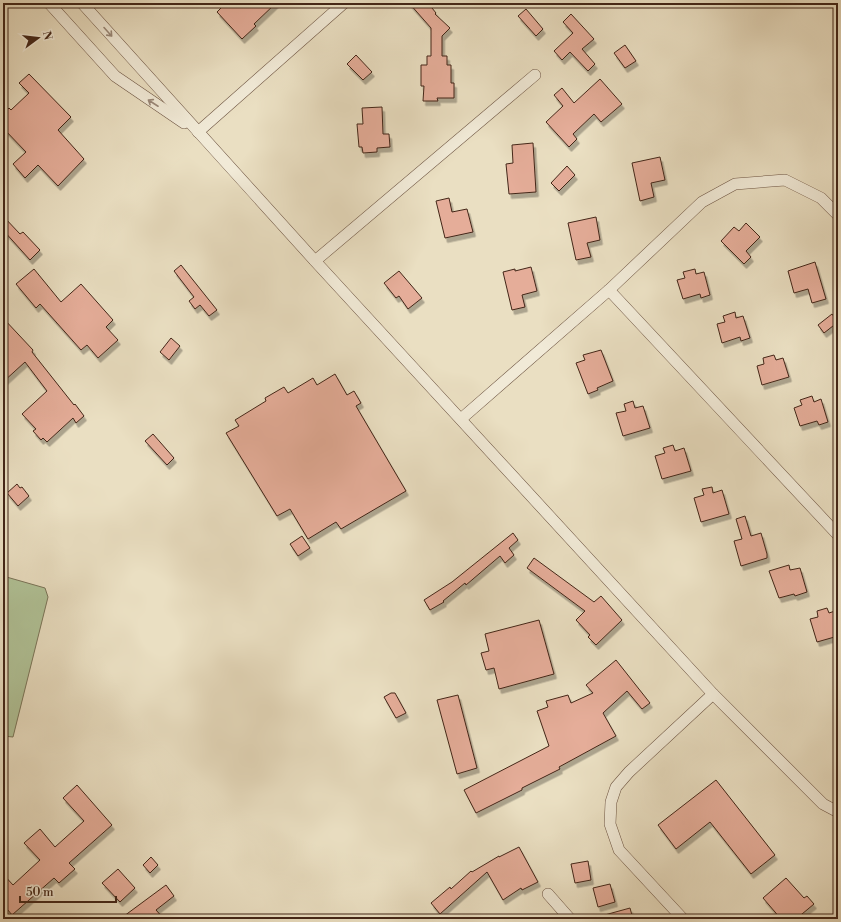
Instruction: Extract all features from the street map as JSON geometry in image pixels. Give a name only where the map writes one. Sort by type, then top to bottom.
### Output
[{"type":"street","points":[[49,3],[115,76],[198,132]]},
{"type":"street","points":[[82,3],[198,132],[713,694],[823,804],[838,812]]},
{"type":"street","points":[[198,132],[344,3]]},
{"type":"street","points":[[315,260],[535,75]]},
{"type":"street","points":[[461,419],[609,290],[702,202],[735,184],[784,180],[821,198],[838,215]]},
{"type":"street","points":[[609,290],[838,535]]},
{"type":"street","points":[[683,919],[619,850],[610,824],[611,802],[616,787],[629,772],[713,694]]},
{"type":"street","points":[[548,894],[570,919]]},
{"type":"green space","points":[[3,576],[45,588],[48,597],[13,737],[3,736]]},
{"type":"building","points":[[226,3],[276,3],[254,24],[256,26],[242,39],[217,12]]},
{"type":"building","points":[[409,3],[428,3],[436,13],[435,14],[450,28],[442,36],[442,56],[447,56],[447,65],[451,65],[451,83],[454,83],[454,98],[437,98],[438,101],[423,101],[424,86],[421,86],[421,65],[427,65],[427,56],[431,56],[431,28]]},
{"type":"building","points":[[526,9],[543,29],[536,36],[518,16]]},
{"type":"building","points":[[571,14],[594,39],[582,49],[595,64],[588,71],[570,52],[562,60],[554,51],[573,33],[563,22]]},
{"type":"building","points":[[625,45],[636,61],[625,68],[614,53]]},
{"type":"building","points":[[356,55],[372,72],[363,80],[347,64]]},
{"type":"building","points":[[29,74],[71,117],[58,130],[84,159],[58,186],[38,165],[25,178],[13,164],[26,152],[3,128],[3,114],[9,108],[11,110],[29,93],[19,83]]},
{"type":"building","points":[[600,79],[622,104],[601,122],[594,114],[573,134],[577,139],[569,147],[546,122],[563,106],[554,95],[562,88],[574,103]]},
{"type":"building","points":[[382,107],[383,134],[389,134],[390,147],[377,148],[377,152],[363,153],[362,147],[359,147],[357,124],[363,124],[362,108]]},
{"type":"building","points":[[533,143],[536,192],[509,194],[506,164],[513,163],[512,145]]},
{"type":"building","points":[[660,157],[665,180],[651,183],[654,197],[640,201],[632,163]]},
{"type":"building","points":[[567,166],[575,175],[559,191],[551,183]]},
{"type":"building","points":[[449,198],[452,212],[467,209],[473,232],[445,238],[436,201]]},
{"type":"building","points":[[3,216],[20,234],[23,232],[40,250],[30,260],[3,230]]},
{"type":"building","points":[[596,217],[600,240],[587,243],[591,257],[576,260],[568,223]]},
{"type":"building","points":[[746,223],[760,237],[746,251],[751,257],[744,264],[721,241],[734,227],[739,231]]},
{"type":"building","points":[[815,262],[826,299],[812,303],[808,289],[794,293],[788,271]]},
{"type":"building","points":[[181,265],[217,310],[209,316],[200,305],[195,309],[189,301],[194,297],[174,271]]},
{"type":"building","points":[[531,267],[537,291],[522,295],[525,307],[512,310],[503,272]]},
{"type":"building","points":[[34,269],[61,302],[81,284],[113,320],[106,327],[118,340],[98,358],[87,345],[81,350],[40,304],[36,308],[16,284]]},
{"type":"building","points":[[695,269],[696,274],[704,272],[710,295],[701,298],[700,294],[683,299],[677,280],[685,278],[683,272]]},
{"type":"building","points":[[399,271],[422,298],[408,309],[399,296],[396,298],[384,283]]},
{"type":"building","points":[[735,312],[736,318],[743,316],[750,338],[741,341],[740,337],[722,343],[717,324],[725,322],[723,316]]},
{"type":"building","points":[[832,314],[838,322],[824,333],[818,325]]},
{"type":"building","points":[[3,318],[33,350],[32,352],[84,416],[76,423],[73,418],[47,442],[43,438],[41,440],[33,431],[36,429],[22,414],[47,391],[25,362],[3,382]]},
{"type":"building","points":[[171,338],[180,346],[169,360],[160,352]]},
{"type":"building","points":[[601,350],[613,381],[588,394],[576,363],[585,360],[583,355]]},
{"type":"building","points":[[774,355],[776,360],[783,358],[789,377],[762,385],[757,366],[764,364],[763,358]]},
{"type":"building","points":[[335,374],[347,395],[354,391],[361,403],[356,406],[406,491],[341,529],[336,522],[308,539],[290,509],[277,516],[226,433],[239,426],[235,420],[266,401],[265,398],[284,387],[288,393],[313,378],[317,385]]},
{"type":"building","points":[[812,396],[814,402],[821,399],[828,422],[819,425],[817,421],[800,426],[794,408],[802,405],[800,400]]},
{"type":"building","points":[[633,401],[635,408],[643,406],[650,428],[623,436],[616,413],[626,411],[624,404]]},
{"type":"building","points":[[153,434],[174,458],[167,465],[145,441]]},
{"type":"building","points":[[673,445],[675,451],[684,448],[691,471],[662,479],[655,456],[665,453],[663,448]]},
{"type":"building","points":[[17,484],[20,488],[22,487],[29,496],[18,506],[7,493]]},
{"type":"building","points":[[712,487],[713,493],[722,490],[729,514],[701,522],[694,498],[704,495],[702,489]]},
{"type":"building","points":[[745,516],[751,536],[761,533],[767,558],[741,566],[734,541],[742,539],[736,519]]},
{"type":"building","points":[[513,533],[518,540],[509,548],[514,555],[505,563],[500,556],[466,585],[465,583],[443,601],[444,602],[430,610],[424,600],[452,582]]},
{"type":"building","points":[[302,536],[310,548],[298,556],[290,544]]},
{"type":"building","points":[[534,558],[594,602],[601,596],[622,620],[596,645],[588,637],[590,635],[576,620],[585,611],[527,568]]},
{"type":"building","points":[[789,565],[790,570],[800,568],[807,592],[795,596],[794,594],[779,598],[769,571]]},
{"type":"building","points":[[827,608],[829,613],[838,610],[838,636],[817,642],[810,619],[818,617],[817,611]]},
{"type":"building","points":[[539,620],[554,674],[499,689],[494,668],[486,670],[481,653],[489,651],[485,634]]},
{"type":"building","points":[[616,660],[650,703],[642,709],[627,691],[603,713],[616,736],[559,767],[560,769],[522,788],[522,790],[476,813],[464,790],[549,746],[537,711],[548,707],[546,701],[568,695],[571,703],[593,693],[586,685]]},
{"type":"building","points":[[391,693],[395,693],[406,713],[396,718],[384,697]]},
{"type":"building","points":[[458,695],[477,768],[457,774],[437,700]]},
{"type":"building","points":[[716,780],[775,855],[751,874],[710,822],[676,849],[658,825]]},
{"type":"building","points":[[77,785],[112,825],[69,863],[75,869],[59,883],[54,878],[12,915],[3,904],[3,874],[13,885],[40,860],[24,843],[40,829],[55,847],[84,821],[63,798]]},
{"type":"building","points":[[519,847],[538,882],[522,890],[521,888],[503,900],[487,872],[440,914],[431,903],[450,887],[451,889],[471,871],[472,872],[499,856]]},
{"type":"building","points":[[151,857],[158,865],[150,873],[143,865]]},
{"type":"building","points":[[588,861],[591,880],[575,883],[571,864]]},
{"type":"building","points":[[118,869],[135,888],[120,902],[102,883]]},
{"type":"building","points":[[786,878],[804,898],[807,896],[814,904],[796,919],[781,919],[763,898]]},
{"type":"building","points":[[610,884],[615,902],[598,907],[593,888]]},
{"type":"building","points":[[166,885],[174,896],[156,910],[164,919],[120,919]]},
{"type":"building","points":[[630,908],[633,919],[602,919],[601,916]]}]
